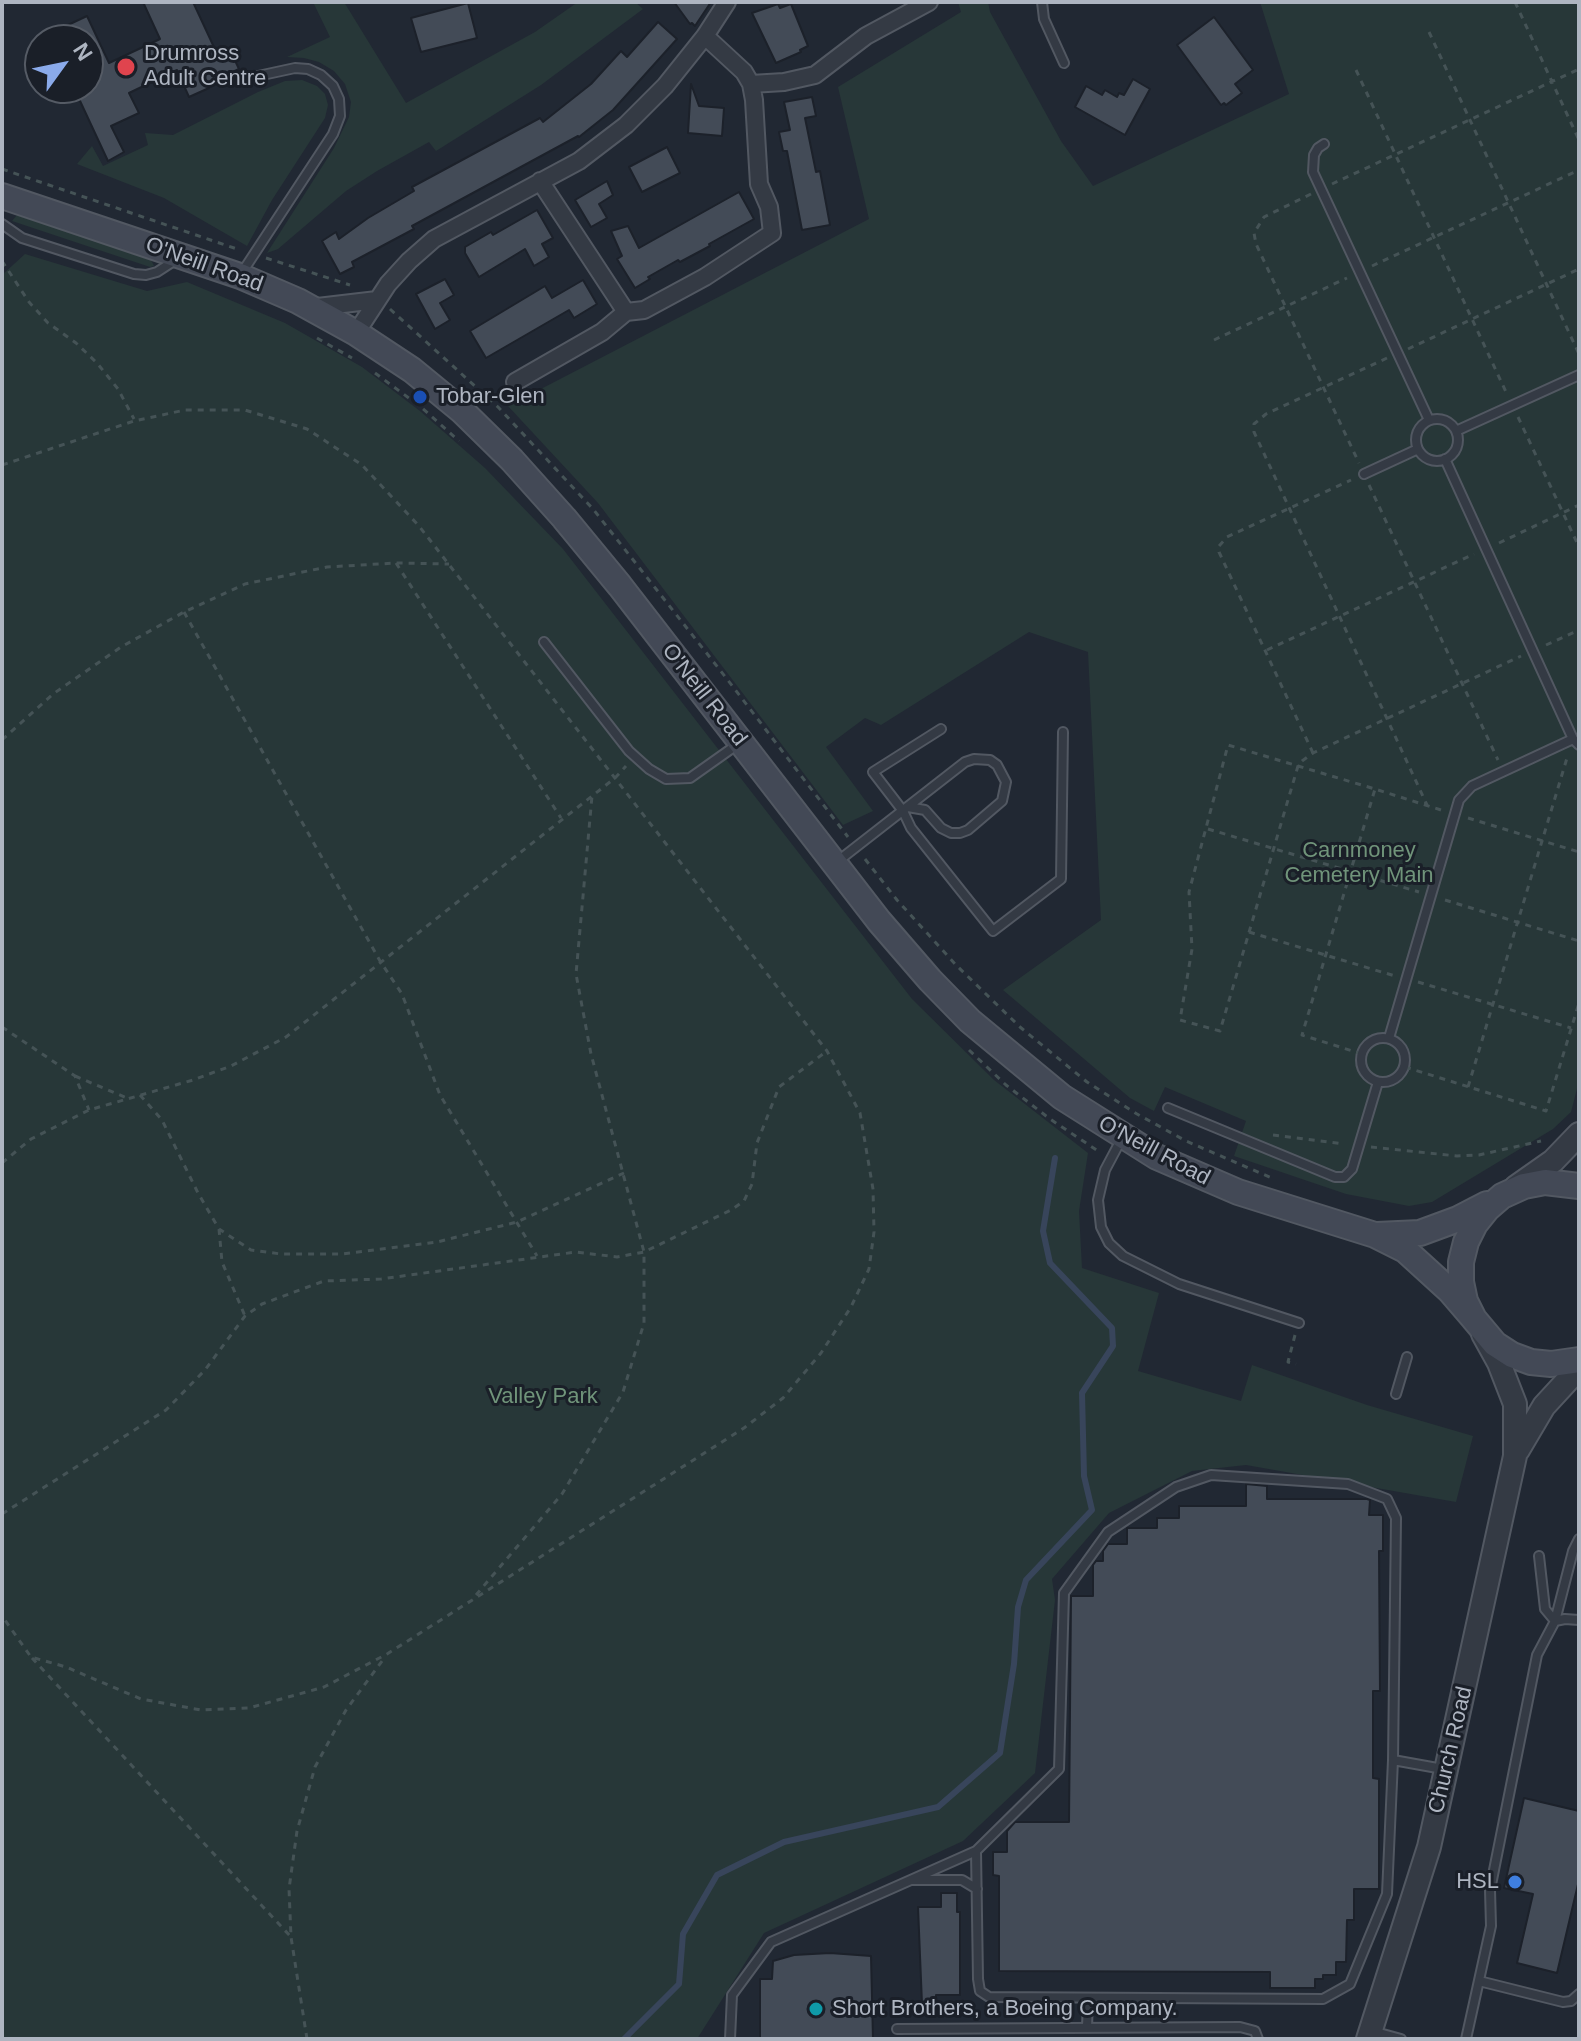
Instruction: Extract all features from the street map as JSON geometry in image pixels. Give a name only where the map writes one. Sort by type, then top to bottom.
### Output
[{"type":"main road","name":"O'Neill Road","points":[[2,196],[240,276],[356,333],[435,387],[512,460],[620,586],[834,864],[910,956],[970,1021],[1062,1097],[1117,1148],[1157,1157],[1238,1192],[1375,1235],[1405,1250],[1450,1291],[1495,1344],[1512,1355],[1531,1362],[1551,1364],[1579,1360]]},
{"type":"main road","name":"O'Neill Road","points":[[1375,1235],[1420,1233],[1458,1219],[1524,1186],[1545,1182],[1579,1186]]},
{"type":"main road","points":[[1477,1325],[1463,1292],[1461,1262],[1475,1224],[1504,1195]]},
{"type":"street","points":[[356,333],[377,300],[409,261],[434,239],[579,161],[626,125],[665,86],[705,36],[727,2]]},
{"type":"street","points":[[751,84],[784,82],[815,75],[866,36],[929,2]]},
{"type":"street","points":[[515,382],[602,332],[626,312],[644,310],[705,277],[772,233],[769,207],[759,184],[751,84],[744,72],[705,36]]},
{"type":"street","points":[[540,181],[626,312]]},
{"type":"street","points":[[309,308],[377,300]]},
{"type":"street","points":[[1504,1195],[1553,1161],[1579,1134]]},
{"type":"street","name":"Church Road","points":[[1370,2035],[1429,1847],[1515,1456],[1515,1404],[1499,1363],[1477,1325]]},
{"type":"street","name":"Church Road","points":[[1515,1456],[1527,1430],[1544,1406],[1579,1368]]},
{"type":"lane","points":[[1042,2],[1044,19],[1064,63]]},
{"type":"lane","points":[[240,276],[333,134],[340,116],[339,99],[333,86],[321,75],[308,69],[295,68],[258,76]]},
{"type":"lane","points":[[1324,144],[1318,148],[1312,163],[1321,190],[1429,420]]},
{"type":"lane","points":[[2,224],[22,238],[134,274],[157,272],[181,256]]},
{"type":"lane","points":[[1456,431],[1579,375]]},
{"type":"lane","points":[[1429,420],[1446,421],[1456,431],[1458,444],[1445,459],[1431,460],[1418,449],[1417,432],[1429,420]]},
{"type":"lane","points":[[1364,474],[1418,449]]},
{"type":"lane","points":[[1389,1038],[1463,793],[1503,772],[1576,742],[1445,459]]},
{"type":"lane","points":[[544,642],[636,757],[666,779],[690,778],[740,742]]},
{"type":"lane","points":[[941,729],[873,772],[905,809],[911,828],[993,931],[1061,879],[1063,732]]},
{"type":"lane","points":[[834,864],[965,762],[990,760],[997,765],[1006,782],[1002,801],[960,833],[941,828],[925,810],[905,809]]},
{"type":"lane","points":[[1389,1038],[1402,1047],[1405,1067],[1393,1081],[1378,1082],[1363,1069],[1362,1054],[1375,1039],[1389,1038]]},
{"type":"lane","points":[[1168,1108],[1335,1177],[1344,1177],[1352,1169],[1378,1082]]},
{"type":"lane","points":[[1117,1148],[1105,1170],[1098,1200],[1101,1227],[1109,1243],[1123,1256],[1179,1284],[1299,1323]]},
{"type":"lane","points":[[1396,1394],[1407,1357]]},
{"type":"lane","points":[[730,2039],[732,1995],[771,1942],[976,1851],[1059,1769],[1064,1593],[1108,1532],[1176,1487],[1211,1475],[1348,1484],[1387,1499],[1396,1518],[1393,1760],[1388,1812],[1387,1894],[1350,1984],[1323,1999],[989,1997],[980,1991],[976,1851]]},
{"type":"lane","points":[[1466,2039],[1491,1926],[1490,1890],[1537,1655],[1555,1621],[1579,1539]]},
{"type":"lane","points":[[1539,1556],[1545,1609],[1555,1621]]},
{"type":"lane","points":[[1555,1621],[1579,1620]]},
{"type":"lane","points":[[1393,1760],[1447,1770]]},
{"type":"lane","points":[[908,1880],[962,1880],[977,1889]]},
{"type":"lane","points":[[1479,1981],[1563,2002],[1571,2001],[1579,1994]]},
{"type":"lane","points":[[1087,2028],[1088,1998]]},
{"type":"lane","points":[[897,2029],[1240,2027],[1255,2031],[1258,2039]]},
{"type":"lane","points":[[1370,2035],[1401,2039]]},
{"type":"path","points":[[1515,2],[1579,140]]},
{"type":"path","points":[[1429,32],[1579,354]]},
{"type":"path","points":[[1503,772],[1285,307],[1256,244],[1254,233],[1264,217],[1579,69]]},
{"type":"path","points":[[1356,70],[1579,547]]},
{"type":"path","points":[[1214,340],[1579,170]]},
{"type":"path","points":[[2,261],[29,302],[48,323],[97,363],[118,389],[134,421]]},
{"type":"path","points":[[1427,806],[1254,432],[1254,424],[1266,414],[1579,269]]},
{"type":"path","points":[[312,335],[363,365]]},
{"type":"path","points":[[374,373],[421,407],[465,446]]},
{"type":"path","points":[[2,465],[134,421],[185,410],[245,410],[307,429],[362,465],[419,526],[827,1051],[860,1113],[873,1189],[874,1232],[869,1269],[851,1307],[821,1353],[783,1398],[744,1428],[387,1654],[324,1687],[249,1708],[201,1710],[141,1699],[66,1667],[31,1657]]},
{"type":"path","points":[[1313,753],[1219,552],[1219,546],[1223,539],[1364,474]]},
{"type":"path","points":[[1265,651],[1579,505]]},
{"type":"path","points":[[396,563],[562,819]]},
{"type":"path","points":[[2,740],[53,694],[121,647],[184,612],[245,584],[327,567],[449,564]]},
{"type":"path","points":[[184,612],[380,961],[402,994],[440,1095],[537,1256]]},
{"type":"path","points":[[1579,630],[1313,753],[1298,766],[1220,1031],[1180,1020],[1192,949],[1189,892],[1228,745],[1298,766],[1375,789],[1579,852]]},
{"type":"path","points":[[1468,1087],[1542,841],[1576,742]]},
{"type":"path","points":[[2,1163],[31,1139],[89,1110],[231,1066],[286,1037],[615,778],[636,757]]},
{"type":"path","points":[[1362,1054],[1302,1035],[1375,789]]},
{"type":"path","points":[[473,1599],[562,1494],[623,1392],[644,1323],[644,1252],[591,1054],[576,974],[592,796]]},
{"type":"path","points":[[1206,828],[1579,941]]},
{"type":"path","points":[[1405,1067],[1546,1111],[1579,1003]]},
{"type":"path","points":[[2,1027],[75,1076],[128,1098]]},
{"type":"path","points":[[962,1044],[1006,1085],[1050,1119],[1117,1148]]},
{"type":"path","points":[[2,1514],[166,1410],[205,1370],[245,1316],[262,1304],[324,1281],[381,1279],[576,1252],[617,1257],[644,1252],[731,1210],[744,1201],[752,1184],[757,1143],[779,1087],[827,1051]]},
{"type":"path","points":[[75,1076],[89,1110]]},
{"type":"path","points":[[140,1095],[162,1120],[219,1229],[222,1262],[245,1316]]},
{"type":"path","points":[[2,1096],[2,1130]]},
{"type":"path","points":[[1255,1144],[1276,1134],[1349,1145]]},
{"type":"path","points":[[1371,1147],[1457,1156],[1544,1140]]},
{"type":"path","points":[[219,1229],[251,1250],[281,1254],[342,1254],[437,1242],[517,1222],[624,1173]]},
{"type":"path","points":[[1296,1364],[1288,1362],[1299,1323]]},
{"type":"path","points":[[2,1616],[31,1657],[291,1937]]},
{"type":"path","points":[[307,2039],[291,1937],[289,1889],[297,1831],[315,1767],[346,1710],[387,1654]]},
{"type":"green space","points":[[313,2],[344,2],[406,103],[535,32],[578,2],[635,2],[643,9],[541,85],[436,151],[429,142],[346,191],[278,249],[267,253],[334,148],[349,117],[351,102],[345,84],[334,71],[319,62],[287,57],[330,37]]},
{"type":"green space","name":"Carnmoney Cemetery Main","points":[[958,2],[988,2],[990,12],[1061,141],[1093,186],[1289,94],[1260,2],[1579,2],[1579,1081],[1571,1112],[1553,1129],[1432,1202],[1409,1206],[1346,1194],[1234,1156],[1246,1121],[1165,1087],[1154,1111],[1130,1098],[1003,990],[1101,920],[1088,652],[1029,632],[881,725],[865,718],[826,747],[873,811],[843,825],[598,503],[508,406],[869,219],[838,87],[961,12]]},
{"type":"green space","points":[[302,80],[317,86],[325,94],[328,105],[325,118],[272,200],[247,246],[164,198],[77,164],[92,146],[103,166],[148,145],[145,133],[173,135],[258,92],[285,81]]},
{"type":"green space","points":[[17,215],[150,258],[154,266],[12,221]]},
{"type":"green space","name":"Valley Park","points":[[25,254],[147,291],[187,282],[285,323],[362,367],[420,411],[485,468],[563,549],[912,999],[994,1080],[1088,1153],[1079,1211],[1082,1268],[1159,1293],[1138,1371],[1241,1401],[1252,1365],[1367,1405],[1473,1436],[1456,1502],[1246,1465],[1192,1471],[1109,1513],[1052,1579],[1055,1600],[1035,1773],[963,1841],[764,1933],[697,2039],[2,2039],[2,275]]},
{"type":"building","name":"Drumross Adult Centre","points":[[143,2],[193,2],[219,58],[231,52],[239,69],[207,84],[209,88],[189,97],[177,70],[129,93],[139,113],[111,126],[124,152],[108,161],[81,104],[104,104],[104,52],[109,63],[160,39]]},
{"type":"building","points":[[674,2],[711,2],[695,26],[690,24]]},
{"type":"building","points":[[468,3],[477,38],[421,52],[411,18]]},
{"type":"building","points":[[778,4],[780,8],[791,4],[808,46],[776,63],[752,13]]},
{"type":"building","name":"Drumross Adult Centre","points":[[87,16],[91,24],[70,24]]},
{"type":"building","points":[[1214,17],[1253,70],[1235,84],[1242,93],[1226,105],[1221,105],[1177,45]]},
{"type":"building","points":[[658,22],[677,39],[613,110],[579,137],[412,226],[414,229],[352,262],[354,267],[340,274],[322,241],[336,232],[339,239],[414,191],[412,187],[540,118],[543,122],[591,84],[621,51],[627,57]]},
{"type":"building","points":[[1133,79],[1150,89],[1125,135],[1075,107],[1086,86],[1102,95],[1105,90],[1117,97],[1119,93],[1124,95]]},
{"type":"building","points":[[691,84],[699,106],[724,108],[722,136],[688,133]]},
{"type":"building","points":[[812,97],[816,116],[805,118],[816,172],[820,171],[830,225],[802,230],[787,151],[783,151],[779,132],[790,130],[784,102]]},
{"type":"building","points":[[667,147],[680,173],[642,192],[629,167]]},
{"type":"building","points":[[607,181],[613,195],[599,204],[607,218],[591,227],[575,200]]},
{"type":"building","points":[[739,192],[754,219],[710,246],[648,277],[650,279],[635,288],[617,259],[622,256],[611,231],[628,226],[639,248]]},
{"type":"building","points":[[537,210],[553,238],[542,244],[549,257],[534,266],[525,249],[479,277],[465,253],[465,247]]},
{"type":"building","points":[[445,279],[454,295],[440,303],[450,320],[435,329],[416,294]]},
{"type":"building","points":[[583,280],[597,304],[574,318],[569,310],[486,358],[470,331],[545,286],[552,298]]},
{"type":"building","points":[[1246,1484],[1267,1486],[1267,1499],[1367,1499],[1370,1500],[1369,1515],[1383,1515],[1383,1551],[1379,1551],[1380,1691],[1373,1691],[1373,1778],[1379,1779],[1379,1889],[1354,1889],[1354,1920],[1347,1920],[1346,1962],[1336,1962],[1336,1975],[1323,1975],[1323,1979],[1315,1979],[1315,1988],[1270,1988],[1270,1972],[999,1971],[999,1876],[993,1875],[993,1852],[1007,1852],[1007,1831],[1015,1822],[1069,1822],[1071,1596],[1093,1596],[1093,1565],[1096,1561],[1103,1561],[1103,1551],[1108,1544],[1127,1544],[1127,1528],[1157,1528],[1157,1518],[1179,1518],[1179,1506],[1246,1506]]},
{"type":"building","points":[[1524,1798],[1579,1811],[1579,1880],[1557,1973],[1517,1963],[1533,1894],[1504,1888]]},
{"type":"building","points":[[941,1893],[957,1893],[957,1912],[960,1912],[960,1995],[936,1995],[936,2004],[922,2004],[918,1907],[941,1907]]},
{"type":"building","name":"Short Brothers, a Boeing Company.","points":[[830,1953],[871,1956],[873,2039],[760,2039],[760,1979],[772,1979],[773,1961],[794,1955]]},
{"type":"waterway","points":[[624,2039],[679,1984],[683,1934],[717,1875],[784,1842],[938,1807],[1000,1753],[1014,1664],[1018,1607],[1026,1580],[1092,1510],[1084,1476],[1082,1393],[1113,1346],[1112,1328],[1050,1263],[1043,1231],[1055,1158]]},
{"type":"place","name":"Drumross Adult Centre","points":[[126,67]]},
{"type":"place","name":"Tobar-Glen","points":[[420,397]]},
{"type":"place","name":"HSL","points":[[1515,1882]]},
{"type":"place","name":"Short Brothers, a Boeing Company.","points":[[816,2009]]}]
